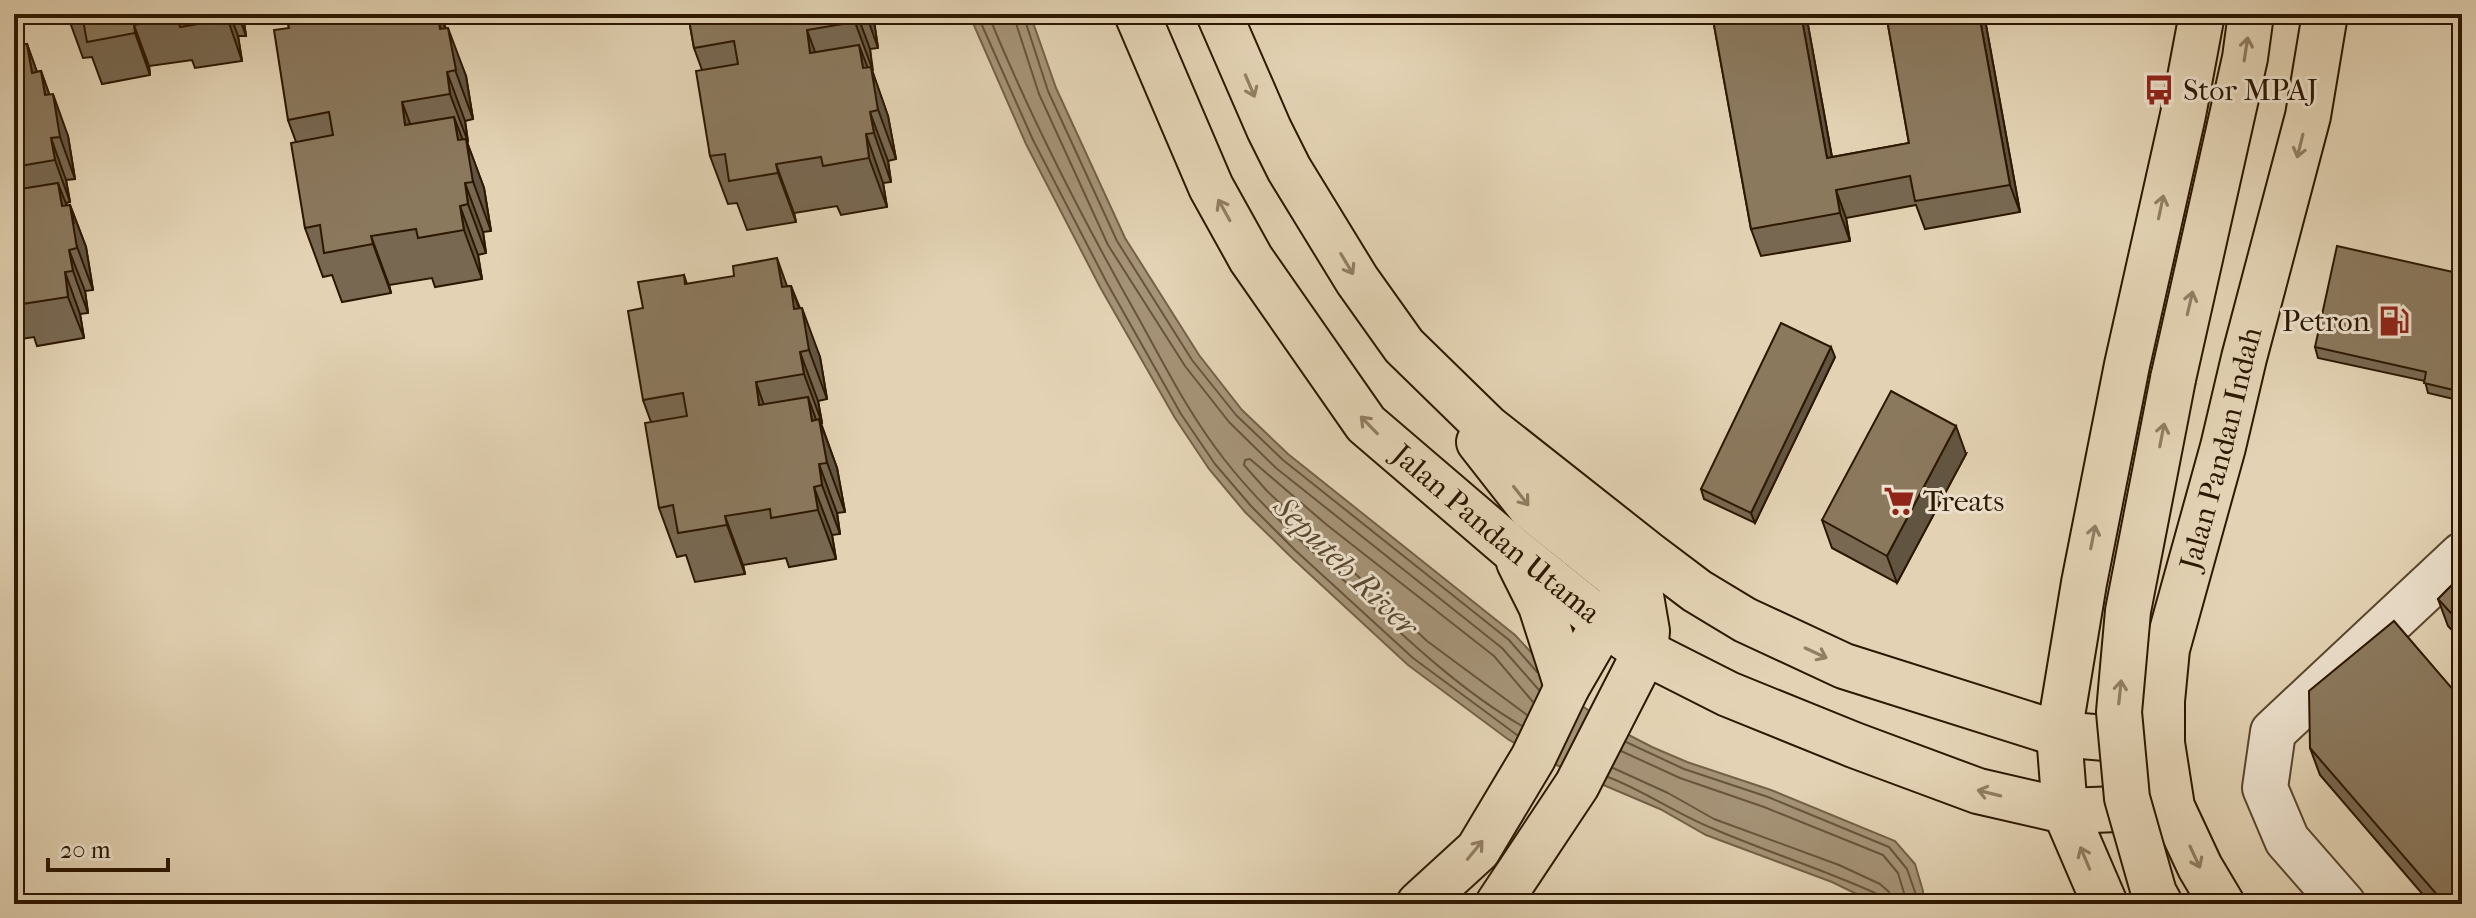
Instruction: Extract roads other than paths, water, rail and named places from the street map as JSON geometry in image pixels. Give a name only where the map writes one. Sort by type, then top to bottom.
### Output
[{"type":"main road","name":"Jalan Pandan Utama","points":[[1137,14],[1211,187],[1251,259],[1366,424],[1604,623],[1645,652],[1728,694],[1978,791],[2065,811],[2172,807]]},
{"type":"main road","points":[[1219,14],[1289,169],[1357,280],[1404,346],[1530,507],[1641,596],[1647,631],[1645,652],[1577,785],[1498,904]]},
{"type":"main road","points":[[2105,904],[2065,811],[2059,734],[2084,583],[2127,365],[2183,115],[2202,14]]},
{"type":"main road","points":[[2160,904],[2154,893],[2127,798],[2119,712],[2128,611],[2173,379],[2245,58],[2251,14]]},
{"type":"main road","name":"Jalan Pandan Indah","points":[[2162,743],[2167,649],[2304,131],[2325,14]]},
{"type":"main road","points":[[1404,346],[1487,427],[1697,591],[1745,620],[1844,666],[2059,734],[2162,743],[2172,807],[2200,867],[2222,904]]},
{"type":"main road","points":[[1512,549],[1541,606],[1567,687]]},
{"type":"main road","points":[[2084,583],[2102,613],[2118,624],[2139,626],[2156,620],[2180,604]]},
{"type":"main road","points":[[1419,904],[1478,850],[1533,758],[1567,687],[1613,609],[1623,602],[1669,590],[1697,591]]},
{"type":"main road","points":[[1615,712],[1646,692],[1678,685],[1693,684],[1728,694]]},
{"type":"street","points":[[2343,904],[2287,840],[2265,788],[2273,732],[2462,555]]},
{"type":"water","name":"Seputeh River","points":[[969,14],[1030,14],[1056,88],[1125,238],[1199,355],[1242,410],[1288,454],[1515,635],[1579,704],[1619,730],[1687,762],[1771,790],[1895,841],[1915,864],[1923,891],[1922,904],[1877,904],[1832,882],[1706,835],[1660,809],[1554,764],[1509,740],[1408,665],[1290,556],[1245,512],[1209,469],[1175,418],[1100,287],[1026,144]]},
{"type":"place","name":"Stor MPAJ","points":[[2159,90]]},
{"type":"place","name":"Petron","points":[[2394,321]]},
{"type":"place","name":"Treats","points":[[1899,501]]}]
